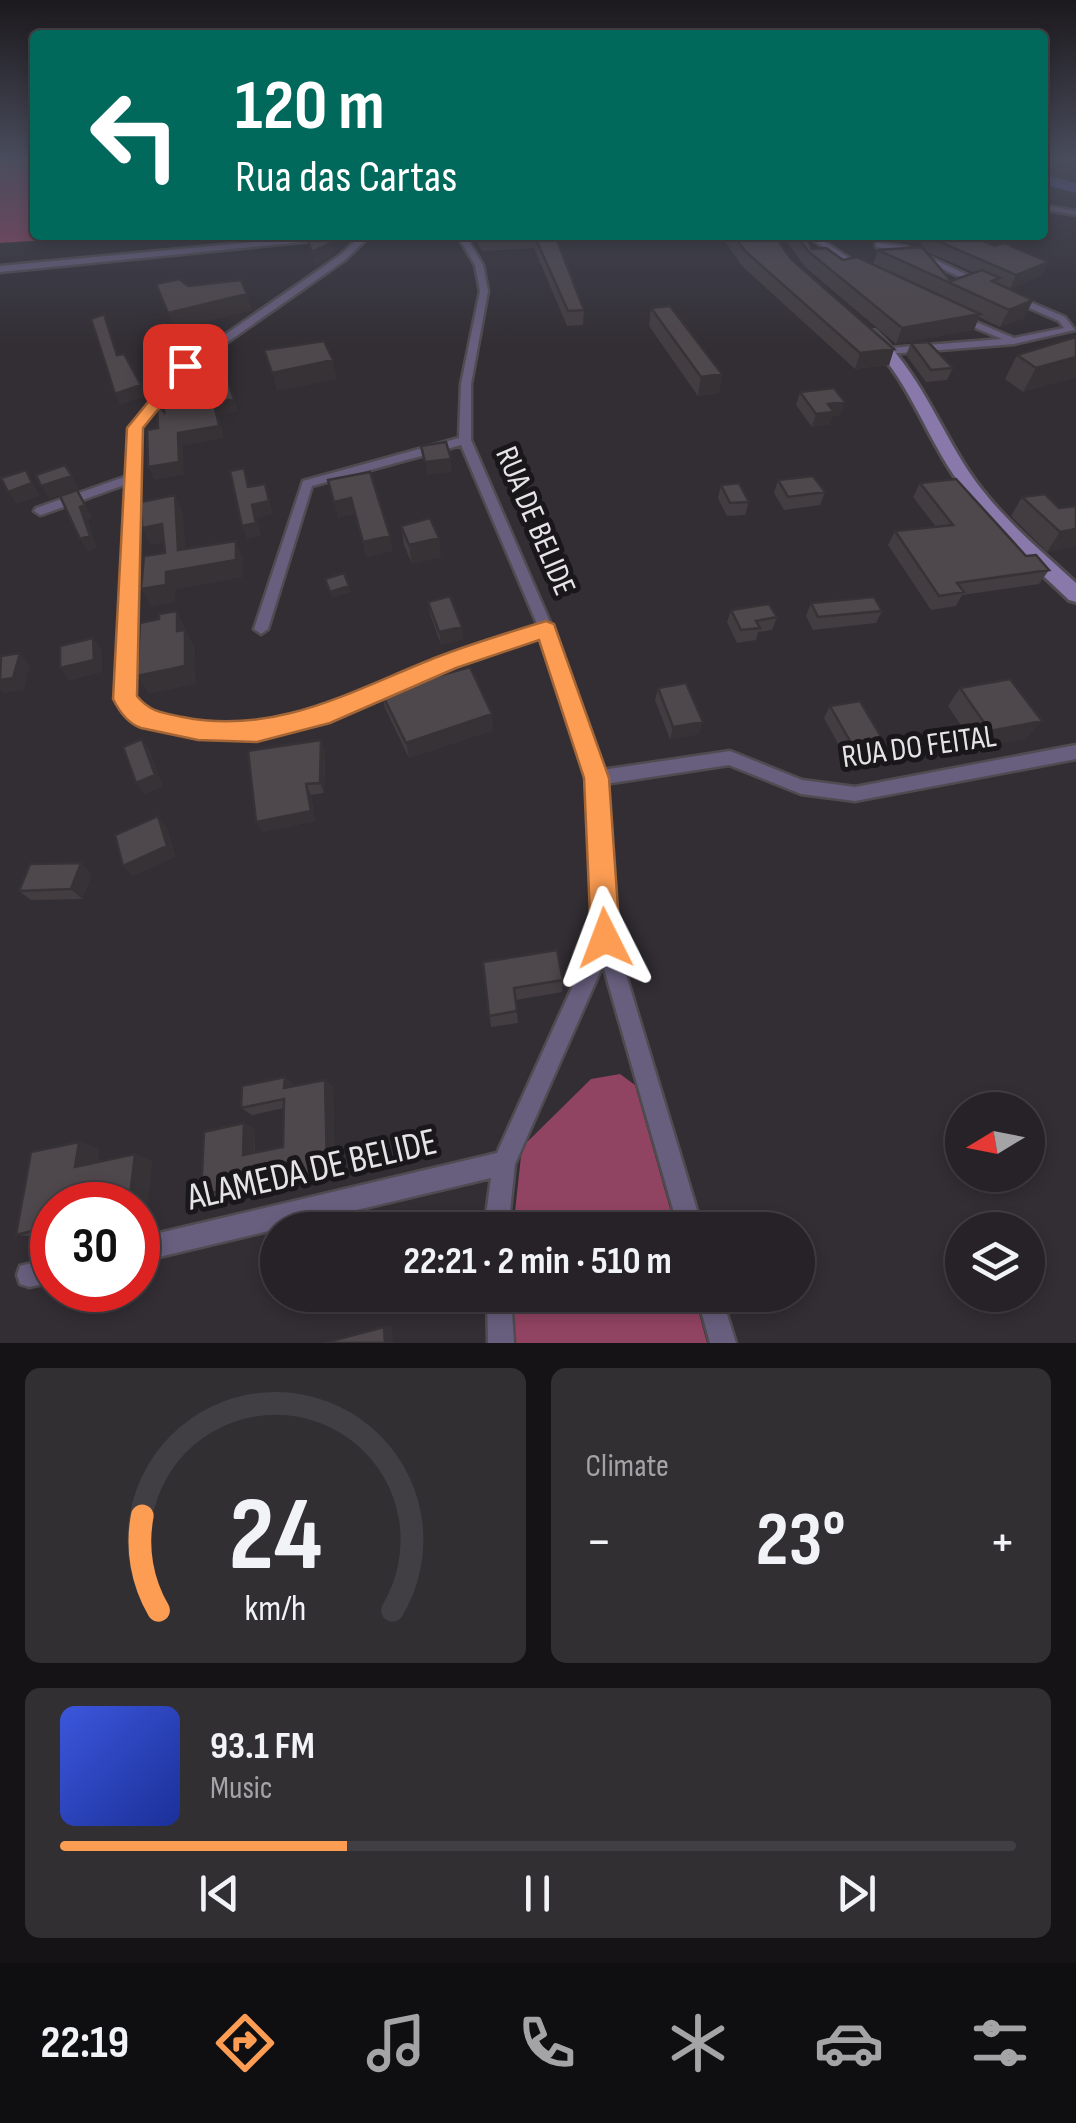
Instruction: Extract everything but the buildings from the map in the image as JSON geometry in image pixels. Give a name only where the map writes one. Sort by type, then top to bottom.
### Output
[{"type":"main road","points":[[862,328],[890,350],[918,387],[946,450],[972,490],[1010,534],[1076,595]]},
{"type":"street","points":[[0,270],[303,240]]},
{"type":"street","points":[[362,240],[342,258],[185,366],[135,428],[130,479],[125,699],[141,718],[198,730],[257,732],[322,716],[448,662],[546,629]]},
{"type":"street","name":"RUA DE BELIDE","points":[[464,240],[479,265],[484,292],[466,384],[465,440],[546,629],[596,778],[605,938],[504,1163],[498,1212]]},
{"type":"street","points":[[818,240],[873,275]]},
{"type":"street","points":[[879,244],[904,249],[992,288]]},
{"type":"street","points":[[890,350],[1014,341],[1070,330],[1062,319],[1009,296]]},
{"type":"street","points":[[950,314],[1014,341]]},
{"type":"street","points":[[261,629],[307,484],[465,440]]},
{"type":"street","points":[[40,511],[130,479]]},
{"type":"street","name":"RUA DO FEITAL","points":[[596,778],[730,758],[801,787],[854,794],[1076,752]]},
{"type":"street","points":[[605,938],[685,1212]]},
{"type":"street","name":"ALAMEDA DE BELIDE","points":[[160,1245],[504,1163]]},
{"type":"street","points":[[500,1312],[501,1343]]},
{"type":"street","points":[[714,1312],[722,1343]]},
{"type":"shaded area","points":[[0,221],[30,221],[30,240],[46,240],[0,243]]},
{"type":"shaded area","points":[[620,1074],[635,1085],[671,1212],[515,1212],[522,1147],[591,1079]]},
{"type":"shaded area","points":[[510,1312],[699,1312],[707,1343],[510,1343]]},
{"type":"route","points":[[185,366],[135,428],[130,479],[125,699],[141,718],[198,730],[257,732],[322,716],[448,662],[546,629],[596,778],[605,938]]}]
